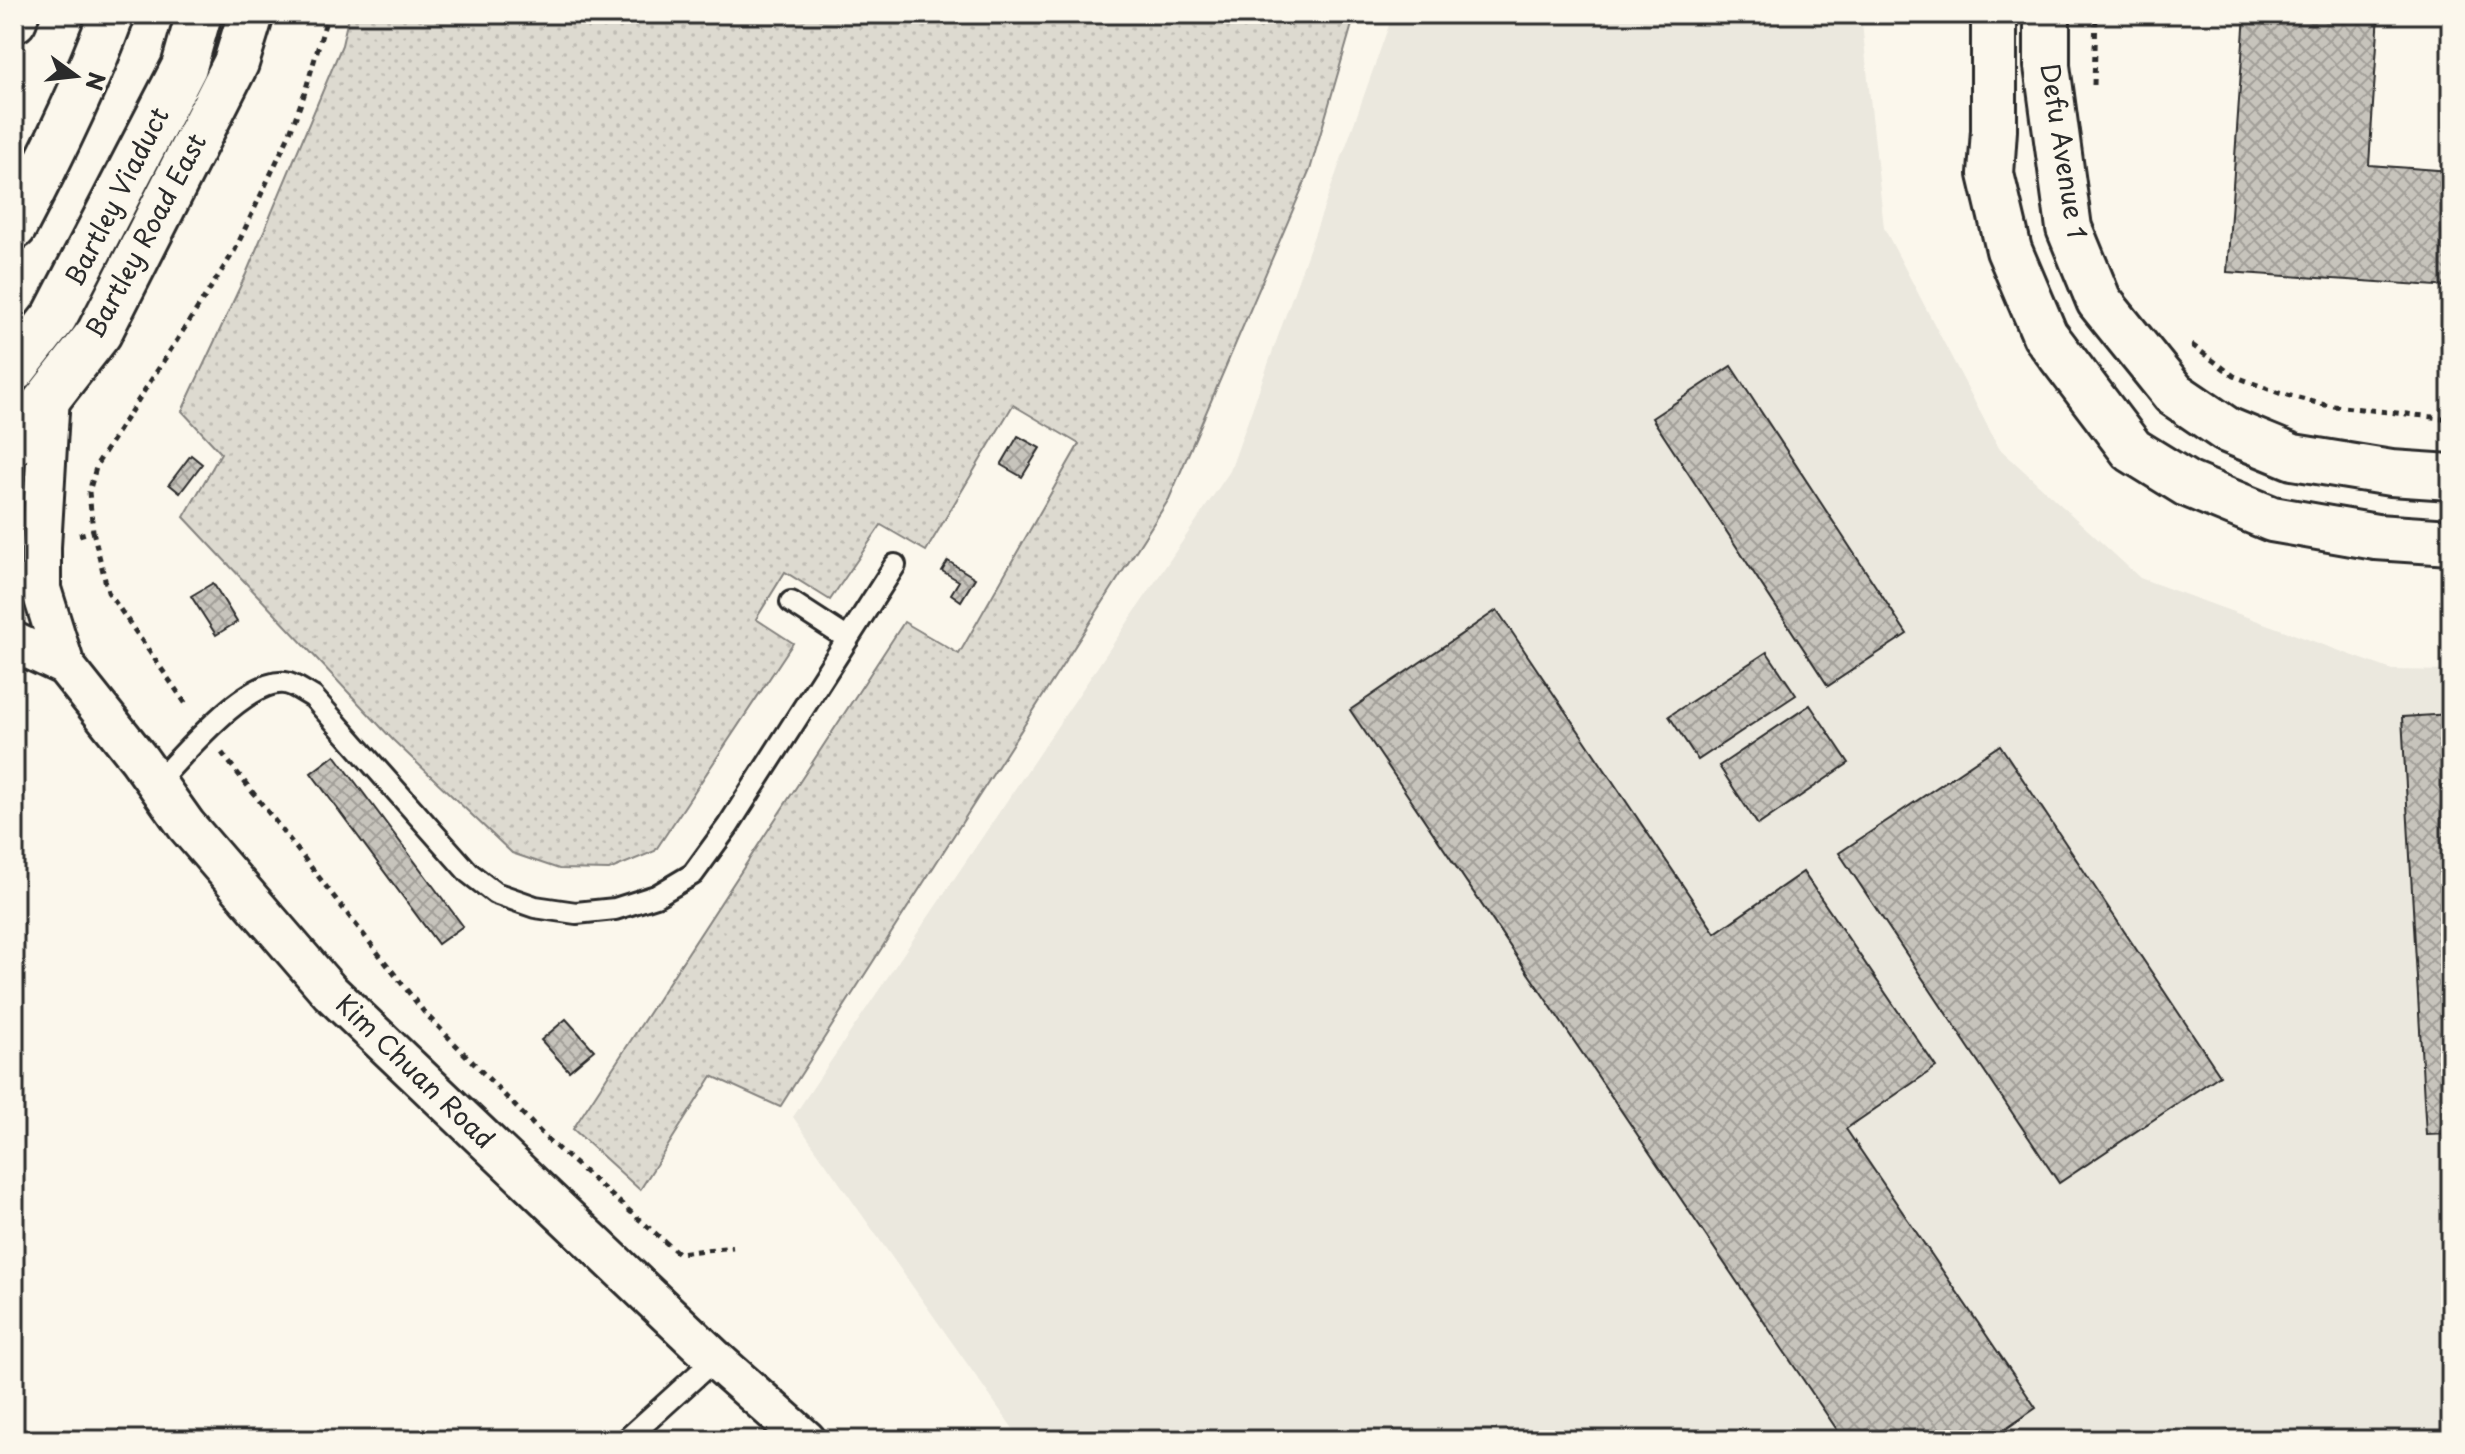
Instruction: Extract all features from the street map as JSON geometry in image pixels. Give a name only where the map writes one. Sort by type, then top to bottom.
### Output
[{"type":"main road","points":[[14,20],[16,14]]},
{"type":"main road","points":[[14,227],[94,64],[112,14]]},
{"type":"main road","name":"Bartley Viaduct","points":[[14,369],[62,303],[184,67],[199,14]]},
{"type":"main road","name":"Bartley Road East","points":[[14,442],[99,333],[236,63],[251,14]]},
{"type":"main road","points":[[1994,14],[1991,174],[2009,250],[2045,335],[2132,450],[2187,484],[2272,519],[2376,537],[2451,542]]},
{"type":"main road","name":"Defu Avenue 1","points":[[2047,14],[2047,66],[2069,228],[2099,301],[2174,394],[2227,430],[2293,457],[2391,473],[2451,477]]},
{"type":"street","points":[[50,395],[41,589],[65,666]]},
{"type":"street","points":[[14,642],[65,666]]},
{"type":"street","name":"Kim Chuan Road","points":[[65,666],[186,825],[330,992],[715,1359],[806,1440]]},
{"type":"lane","points":[[156,783],[235,703],[260,688],[286,683],[313,697],[469,873],[495,893],[535,907],[576,913],[615,909],[656,896],[693,874],[728,826],[895,565]]},
{"type":"lane","points":[[791,602],[848,639]]},
{"type":"lane","points":[[626,1440],[715,1359]]},
{"type":"path","points":[[328,14],[289,135],[235,250],[97,464],[89,492],[93,531],[108,592],[206,732],[424,1012],[549,1141],[678,1253],[733,1247]]},
{"type":"path","points":[[2094,97],[2096,14]]},
{"type":"path","points":[[2183,338],[2234,376],[2279,393],[2325,405],[2451,419]]},
{"type":"path","points":[[41,547],[93,531]]},
{"type":"shaded area","points":[[349,14],[1355,14],[1310,170],[1169,499],[780,1107],[712,1076],[640,1190],[573,1129],[904,622],[959,654],[1079,444],[1013,405],[926,551],[881,525],[830,600],[785,572],[756,619],[793,643],[655,851],[609,870],[559,869],[512,853],[393,740],[184,517],[221,453],[182,411],[246,274],[342,45]]},
{"type":"shaded area","points":[[1393,14],[1861,14],[1884,228],[1999,448],[2140,578],[2392,670],[2451,671],[2451,1440],[1021,1440],[793,1117],[1230,471]]},
{"type":"building","points":[[2245,14],[2379,14],[2369,165],[2451,171],[2451,287],[2227,272]]},
{"type":"building","points":[[1731,366],[1907,634],[1828,686],[1652,418]]},
{"type":"building","points":[[1018,436],[1040,448],[1022,477],[1001,465]]},
{"type":"building","points":[[191,455],[202,464],[180,493],[169,484]]},
{"type":"building","points":[[948,561],[975,578],[961,601],[951,594],[959,581],[942,571]]},
{"type":"building","points":[[213,583],[237,622],[216,635],[191,596]]},
{"type":"building","points":[[1497,610],[1715,933],[1803,872],[1936,1067],[1846,1129],[2036,1408],[1990,1440],[1844,1440],[1350,710]]},
{"type":"building","points":[[1767,652],[1796,695],[1698,760],[1669,716]]},
{"type":"building","points":[[1810,705],[1849,763],[1758,825],[1719,766]]},
{"type":"building","points":[[2451,714],[2451,1134],[2426,1135],[2402,717]]},
{"type":"building","points":[[2000,745],[2220,1075],[2059,1183],[1839,853]]},
{"type":"building","points":[[335,755],[463,926],[438,944],[311,773]]},
{"type":"building","points":[[566,1019],[594,1050],[569,1071],[541,1040]]}]
